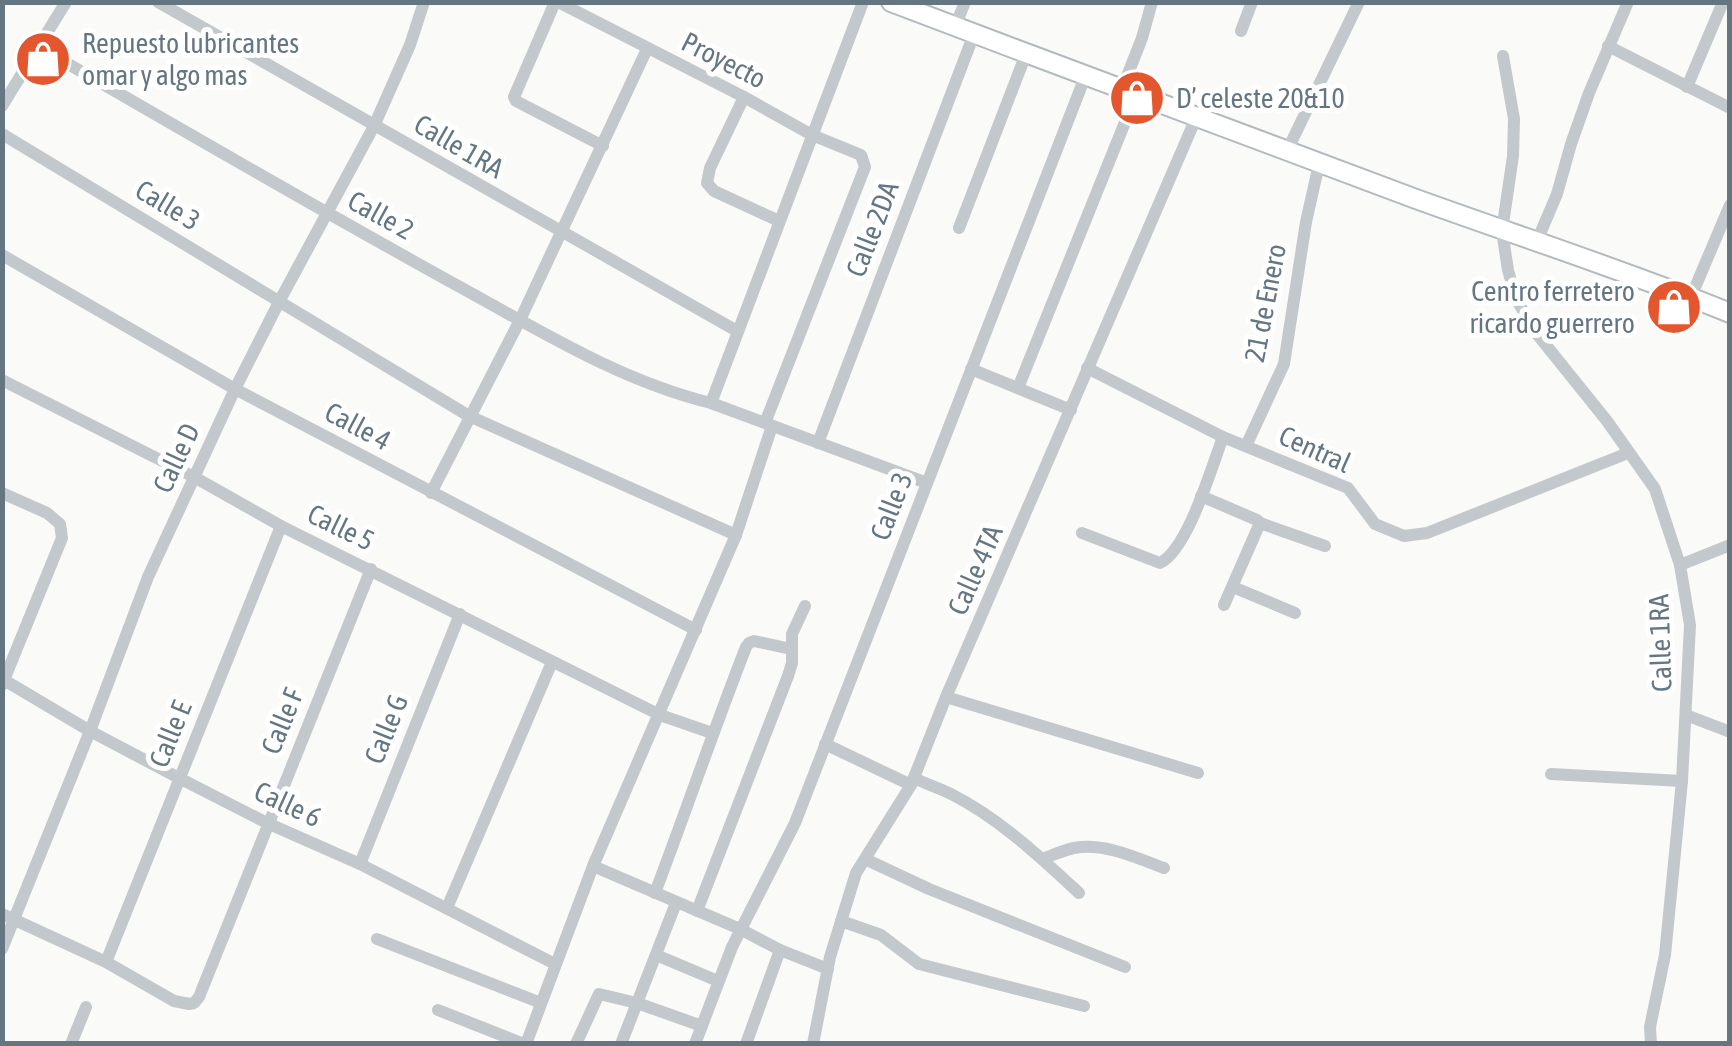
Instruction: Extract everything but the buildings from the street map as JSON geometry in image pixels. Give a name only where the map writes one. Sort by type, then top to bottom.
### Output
[{"type":"main road","points":[[891,2],[1319,164],[1730,313]]},
{"type":"street","points":[[2,106],[66,2]]},
{"type":"street","name":"Calle 1RA","points":[[158,2],[737,331]]},
{"type":"street","name":"Calle D","points":[[2,948],[9,916],[90,731],[148,577],[278,302],[374,126],[410,45],[424,2]]},
{"type":"street","points":[[557,2],[514,97],[603,146]]},
{"type":"street","name":"Proyecto","points":[[557,2],[812,135],[861,155],[866,167],[768,424]]},
{"type":"street","points":[[711,403],[864,2]]},
{"type":"street","points":[[955,26],[965,2]]},
{"type":"street","points":[[1018,388],[1129,92],[1152,2]]},
{"type":"street","points":[[1241,31],[1252,2]]},
{"type":"street","points":[[1287,151],[1359,2]]},
{"type":"street","points":[[1537,241],[1608,46],[1628,2]]},
{"type":"street","points":[[1687,87],[1723,2]]},
{"type":"street","name":"Calle 2DA","points":[[818,443],[974,34]]},
{"type":"street","points":[[1608,46],[1730,108]]},
{"type":"street","name":"Calle 2","points":[[39,47],[597,362],[926,484]]},
{"type":"street","points":[[431,492],[520,320],[647,49]]},
{"type":"street","points":[[959,228],[1026,54]]},
{"type":"street","name":"Calle 1RA","points":[[1503,56],[1514,119],[1502,230],[1516,299],[1536,334],[1607,421],[1655,489],[1680,565],[1690,625],[1682,781],[1665,955],[1650,1027],[1651,1044]]},
{"type":"street","name":"Calle 3","points":[[695,1044],[740,930],[784,847],[1085,77]]},
{"type":"street","points":[[744,98],[710,168],[707,183],[714,191],[779,222]]},
{"type":"street","name":"Calle 4TA","points":[[813,1044],[828,969],[856,873],[912,782],[1196,118]]},
{"type":"street","name":"Calle 3","points":[[2,134],[470,416],[736,534]]},
{"type":"street","name":"21 de Enero","points":[[1246,446],[1284,364],[1319,164]]},
{"type":"street","points":[[1691,297],[1730,205]]},
{"type":"street","name":"Calle 4","points":[[2,255],[235,389],[696,630]]},
{"type":"street","name":"Central","points":[[1087,368],[1224,437],[1348,488],[1375,524],[1404,536],[1427,533],[1628,453]]},
{"type":"street","points":[[971,369],[1071,410]]},
{"type":"street","name":"Calle 5","points":[[2,380],[552,662],[660,715],[712,733]]},
{"type":"street","points":[[438,1010],[525,1044],[592,866],[736,534],[768,424]]},
{"type":"street","points":[[1082,533],[1160,564],[1171,558],[1184,536],[1224,437]]},
{"type":"street","points":[[2,493],[47,513],[60,524],[62,538],[3,683]]},
{"type":"street","points":[[1200,496],[1325,546]]},
{"type":"street","points":[[1224,606],[1260,523]]},
{"type":"street","name":"Calle E","points":[[106,962],[281,526]]},
{"type":"street","points":[[1680,565],[1730,545]]},
{"type":"street","name":"Calle F","points":[[106,962],[174,1001],[189,1004],[198,998],[371,569]]},
{"type":"street","points":[[1233,587],[1295,613]]},
{"type":"street","points":[[696,911],[788,676],[792,634],[805,606]]},
{"type":"street","name":"Calle G","points":[[360,864],[460,614]]},
{"type":"street","points":[[655,893],[749,643],[791,649]]},
{"type":"street","points":[[447,908],[552,662]]},
{"type":"street","name":"Calle 6","points":[[3,683],[267,823],[360,864],[556,964]]},
{"type":"street","points":[[946,697],[1198,772]]},
{"type":"street","points":[[1686,716],[1730,732]]},
{"type":"street","points":[[825,744],[912,782],[953,795],[997,824],[1079,893]]},
{"type":"street","points":[[1551,774],[1682,781]]},
{"type":"street","points":[[1042,859],[1076,847],[1098,848],[1164,868]]},
{"type":"street","points":[[866,859],[929,889],[1125,967]]},
{"type":"street","points":[[592,866],[828,969]]},
{"type":"street","points":[[620,1044],[676,902]]},
{"type":"street","points":[[9,916],[106,962]]},
{"type":"street","points":[[842,920],[881,935],[919,964],[1084,1006]]},
{"type":"street","points":[[378,939],[541,1003]]},
{"type":"street","points":[[746,1044],[780,950]]},
{"type":"street","points":[[656,955],[718,981]]},
{"type":"street","points":[[576,1044],[599,994],[702,1026]]},
{"type":"street","points":[[71,1044],[86,1006]]},
{"type":"place","name":"Repuesto lubricantes omar y algo mas","points":[[43,59]]},
{"type":"place","name":"D’ celeste 20&10","points":[[1137,98]]},
{"type":"place","name":"Centro ferretero ricardo guerrero","points":[[1674,307]]}]
